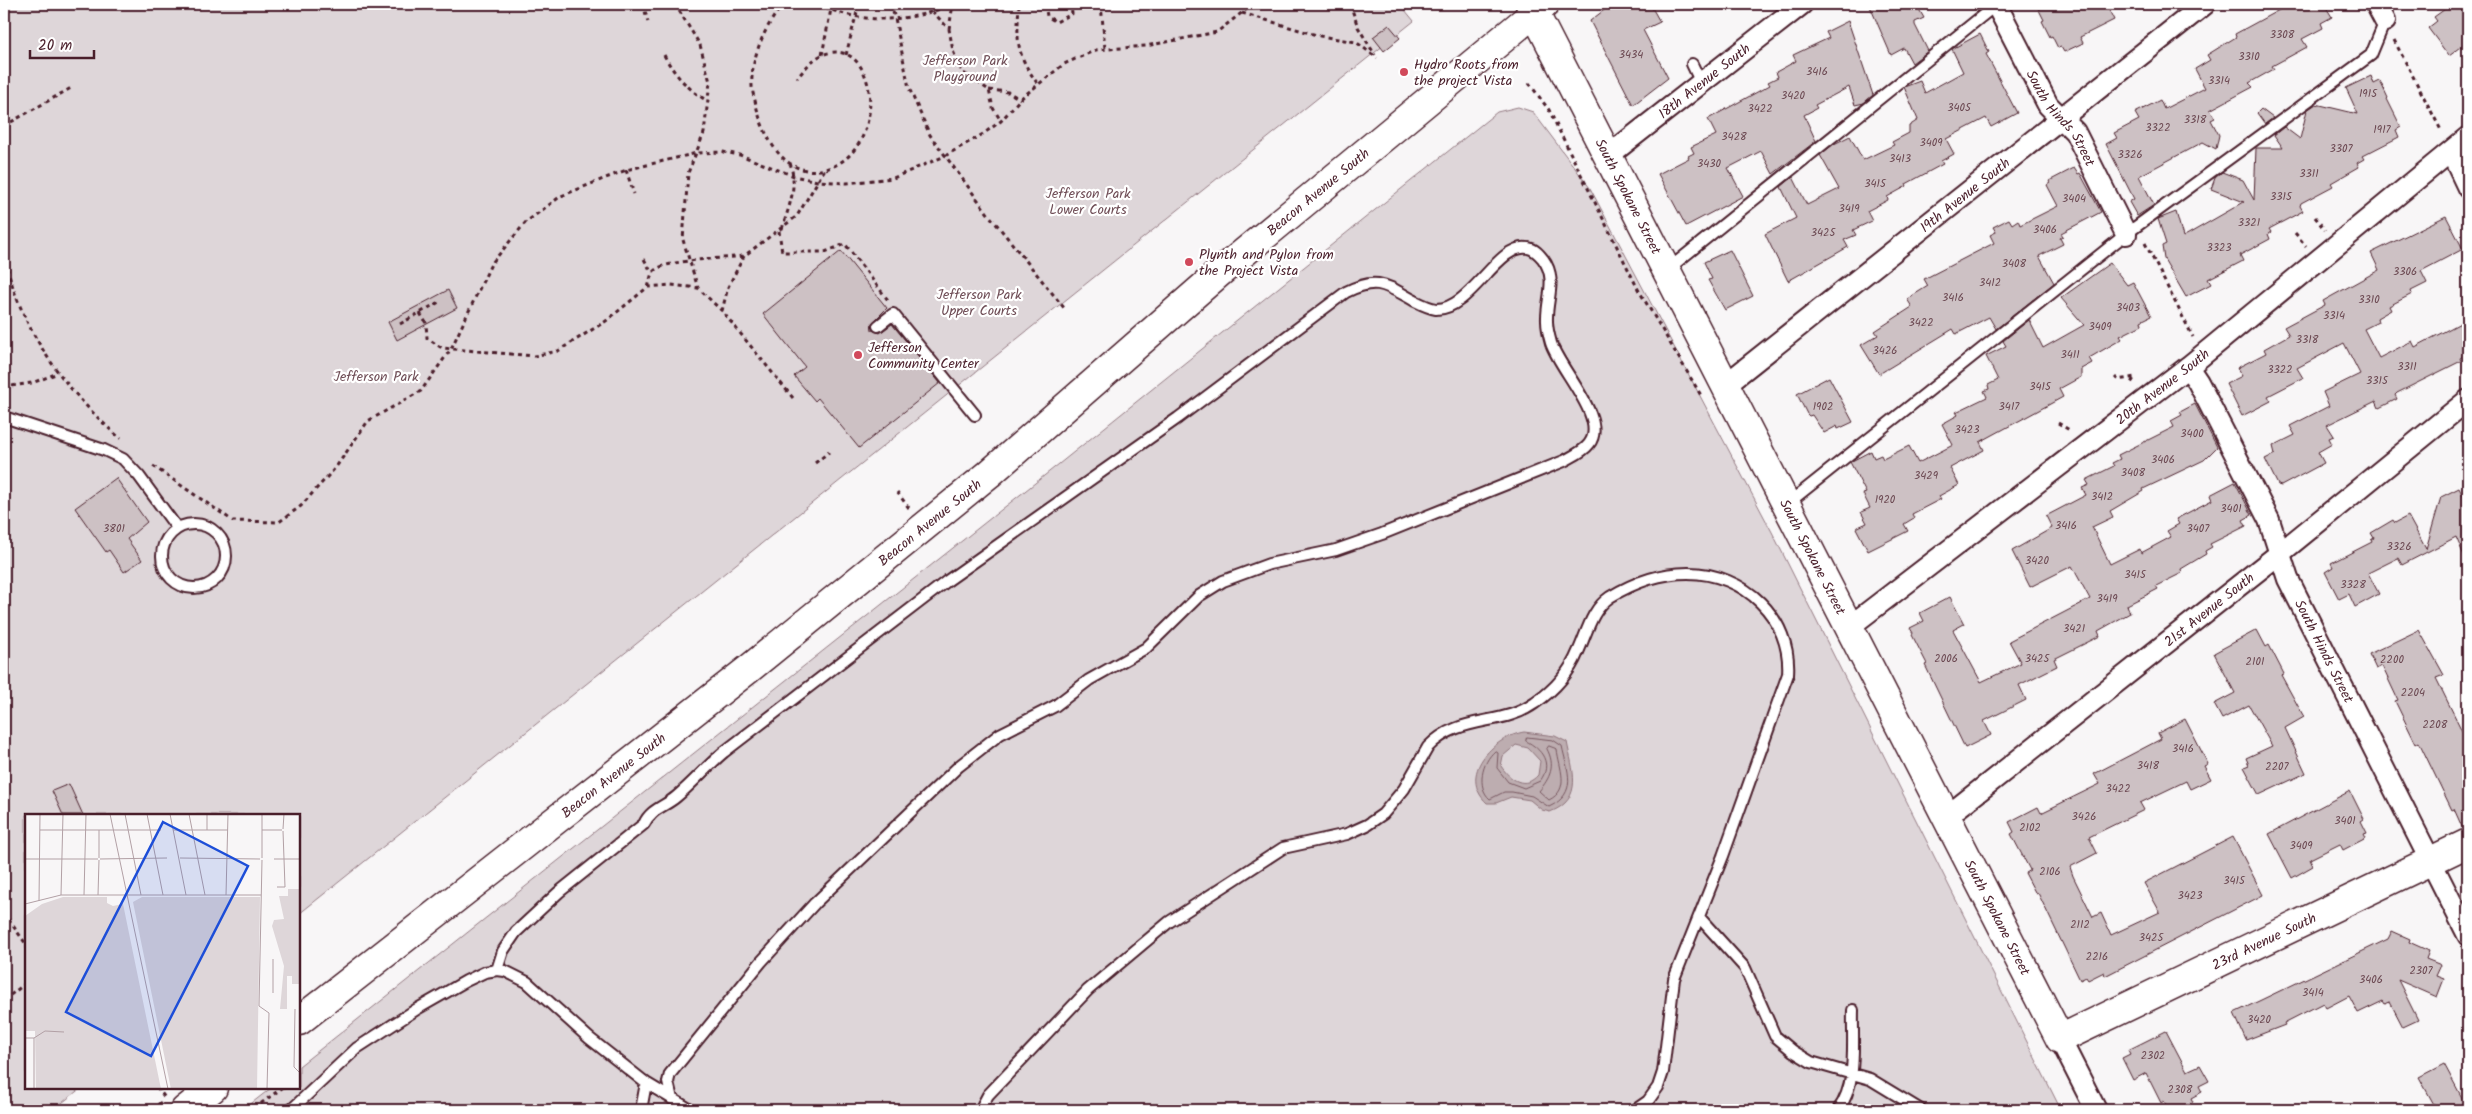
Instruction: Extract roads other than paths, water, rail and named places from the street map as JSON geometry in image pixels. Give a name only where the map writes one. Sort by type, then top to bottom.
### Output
[{"type":"main road","name":"South Spokane Street","points":[[1536,6],[1666,271],[2060,1040]]},
{"type":"main road","name":"Beacon Avenue South","points":[[300,1020],[750,668],[982,480],[1218,274],[1536,6]]},
{"type":"main road","name":"23rd Avenue South","points":[[2060,1040],[2468,843]]},
{"type":"main road","points":[[185,1110],[213,1089]]},
{"type":"street","name":"18th Avenue South","points":[[1608,156],[1802,4]]},
{"type":"street","name":"South Hinds Street","points":[[1996,4],[2048,105],[2075,132],[2134,235]]},
{"type":"street","name":"19th Avenue South","points":[[1725,385],[2060,117],[2205,4]]},
{"type":"street","name":"20th Avenue South","points":[[1849,628],[2188,366],[2468,137]]},
{"type":"street","points":[[2451,152],[2468,188]]},
{"type":"street","name":"South Hinds Street","points":[[2188,366],[2269,520],[2288,579],[2468,935]]},
{"type":"street","name":"21st Avenue South","points":[[1946,817],[2279,554],[2468,400]]},
{"type":"street","name":"South Spokane Street","points":[[2060,1040],[2096,1110]]},
{"type":"lane","points":[[1666,271],[1996,4]]},
{"type":"lane","points":[[1786,505],[2134,235],[2371,55],[2380,12]]},
{"type":"lane","points":[[1692,64],[1701,83]]},
{"type":"lane","points":[[496,970],[503,951],[516,932],[559,892],[639,828],[652,811],[675,798],[697,775],[724,752],[947,581],[1178,418],[1346,292],[1368,283],[1379,282],[1425,306],[1436,309],[1446,307],[1467,294],[1505,256],[1519,248],[1528,248],[1538,253],[1551,275],[1546,321],[1552,345],[1560,363],[1591,412],[1595,428],[1590,444],[1564,461],[1382,534],[1336,550],[1270,564],[1223,581],[1199,596],[1146,648],[1089,680],[1055,706],[1000,734],[959,766],[815,903],[760,962],[670,1074],[668,1082],[672,1099]]},
{"type":"lane","points":[[878,326],[893,314],[976,415]]},
{"type":"lane","points":[[4,417],[104,450],[123,460],[139,476],[177,528]]},
{"type":"lane","points":[[188,524],[199,524],[209,527],[218,533],[224,542],[227,553],[226,564],[214,582],[195,589],[184,587],[167,574],[163,565],[164,544],[177,528],[188,524]]},
{"type":"lane","points":[[980,1110],[988,1095],[1088,990],[1126,956],[1169,922],[1284,848],[1347,834],[1367,825],[1383,814],[1404,789],[1428,747],[1436,739],[1463,724],[1520,712],[1533,705],[1562,680],[1578,653],[1596,612],[1608,599],[1626,588],[1672,573],[1690,572],[1725,579],[1744,589],[1761,603],[1775,619],[1784,636],[1788,652],[1788,674],[1674,980],[1663,1072],[1658,1088],[1648,1101],[1635,1110]]},
{"type":"lane","points":[[1699,917],[1745,968],[1775,1036],[1793,1052],[1810,1062],[1870,1079],[1921,1110]]},
{"type":"lane","points":[[291,1110],[357,1048],[417,1009],[466,981],[485,972],[496,970],[505,971],[527,982],[589,1038],[646,1083],[691,1110]]},
{"type":"lane","points":[[1838,1110],[1842,1104],[1852,1074],[1853,1010]]},
{"type":"lane","points":[[641,1110],[646,1083]]},
{"type":"water","points":[[1524,732],[1555,736],[1567,742],[1574,782],[1568,799],[1561,806],[1550,812],[1542,810],[1530,800],[1511,797],[1496,803],[1487,803],[1479,792],[1476,781],[1477,770],[1483,759],[1491,749],[1512,735]],"holes":[[[1516,745],[1528,748],[1540,761],[1538,775],[1528,782],[1518,781],[1513,779],[1501,766],[1503,756]]]},
{"type":"place","name":"Hydro Roots from the project Vista","points":[[1404,72]]},
{"type":"place","name":"Plynth and Pylon from the Project Vista","points":[[1189,262]]},
{"type":"place","name":"Jefferson Community Center","points":[[858,355]]},
{"type":"park label","name":"Jefferson Park Playground","points":[[965,68]]},
{"type":"park label","name":"Jefferson Park Lower Courts","points":[[1088,202]]},
{"type":"park label","name":"Jefferson Park Upper Courts","points":[[979,302]]},
{"type":"park label","name":"Jefferson Park","points":[[376,376]]}]
